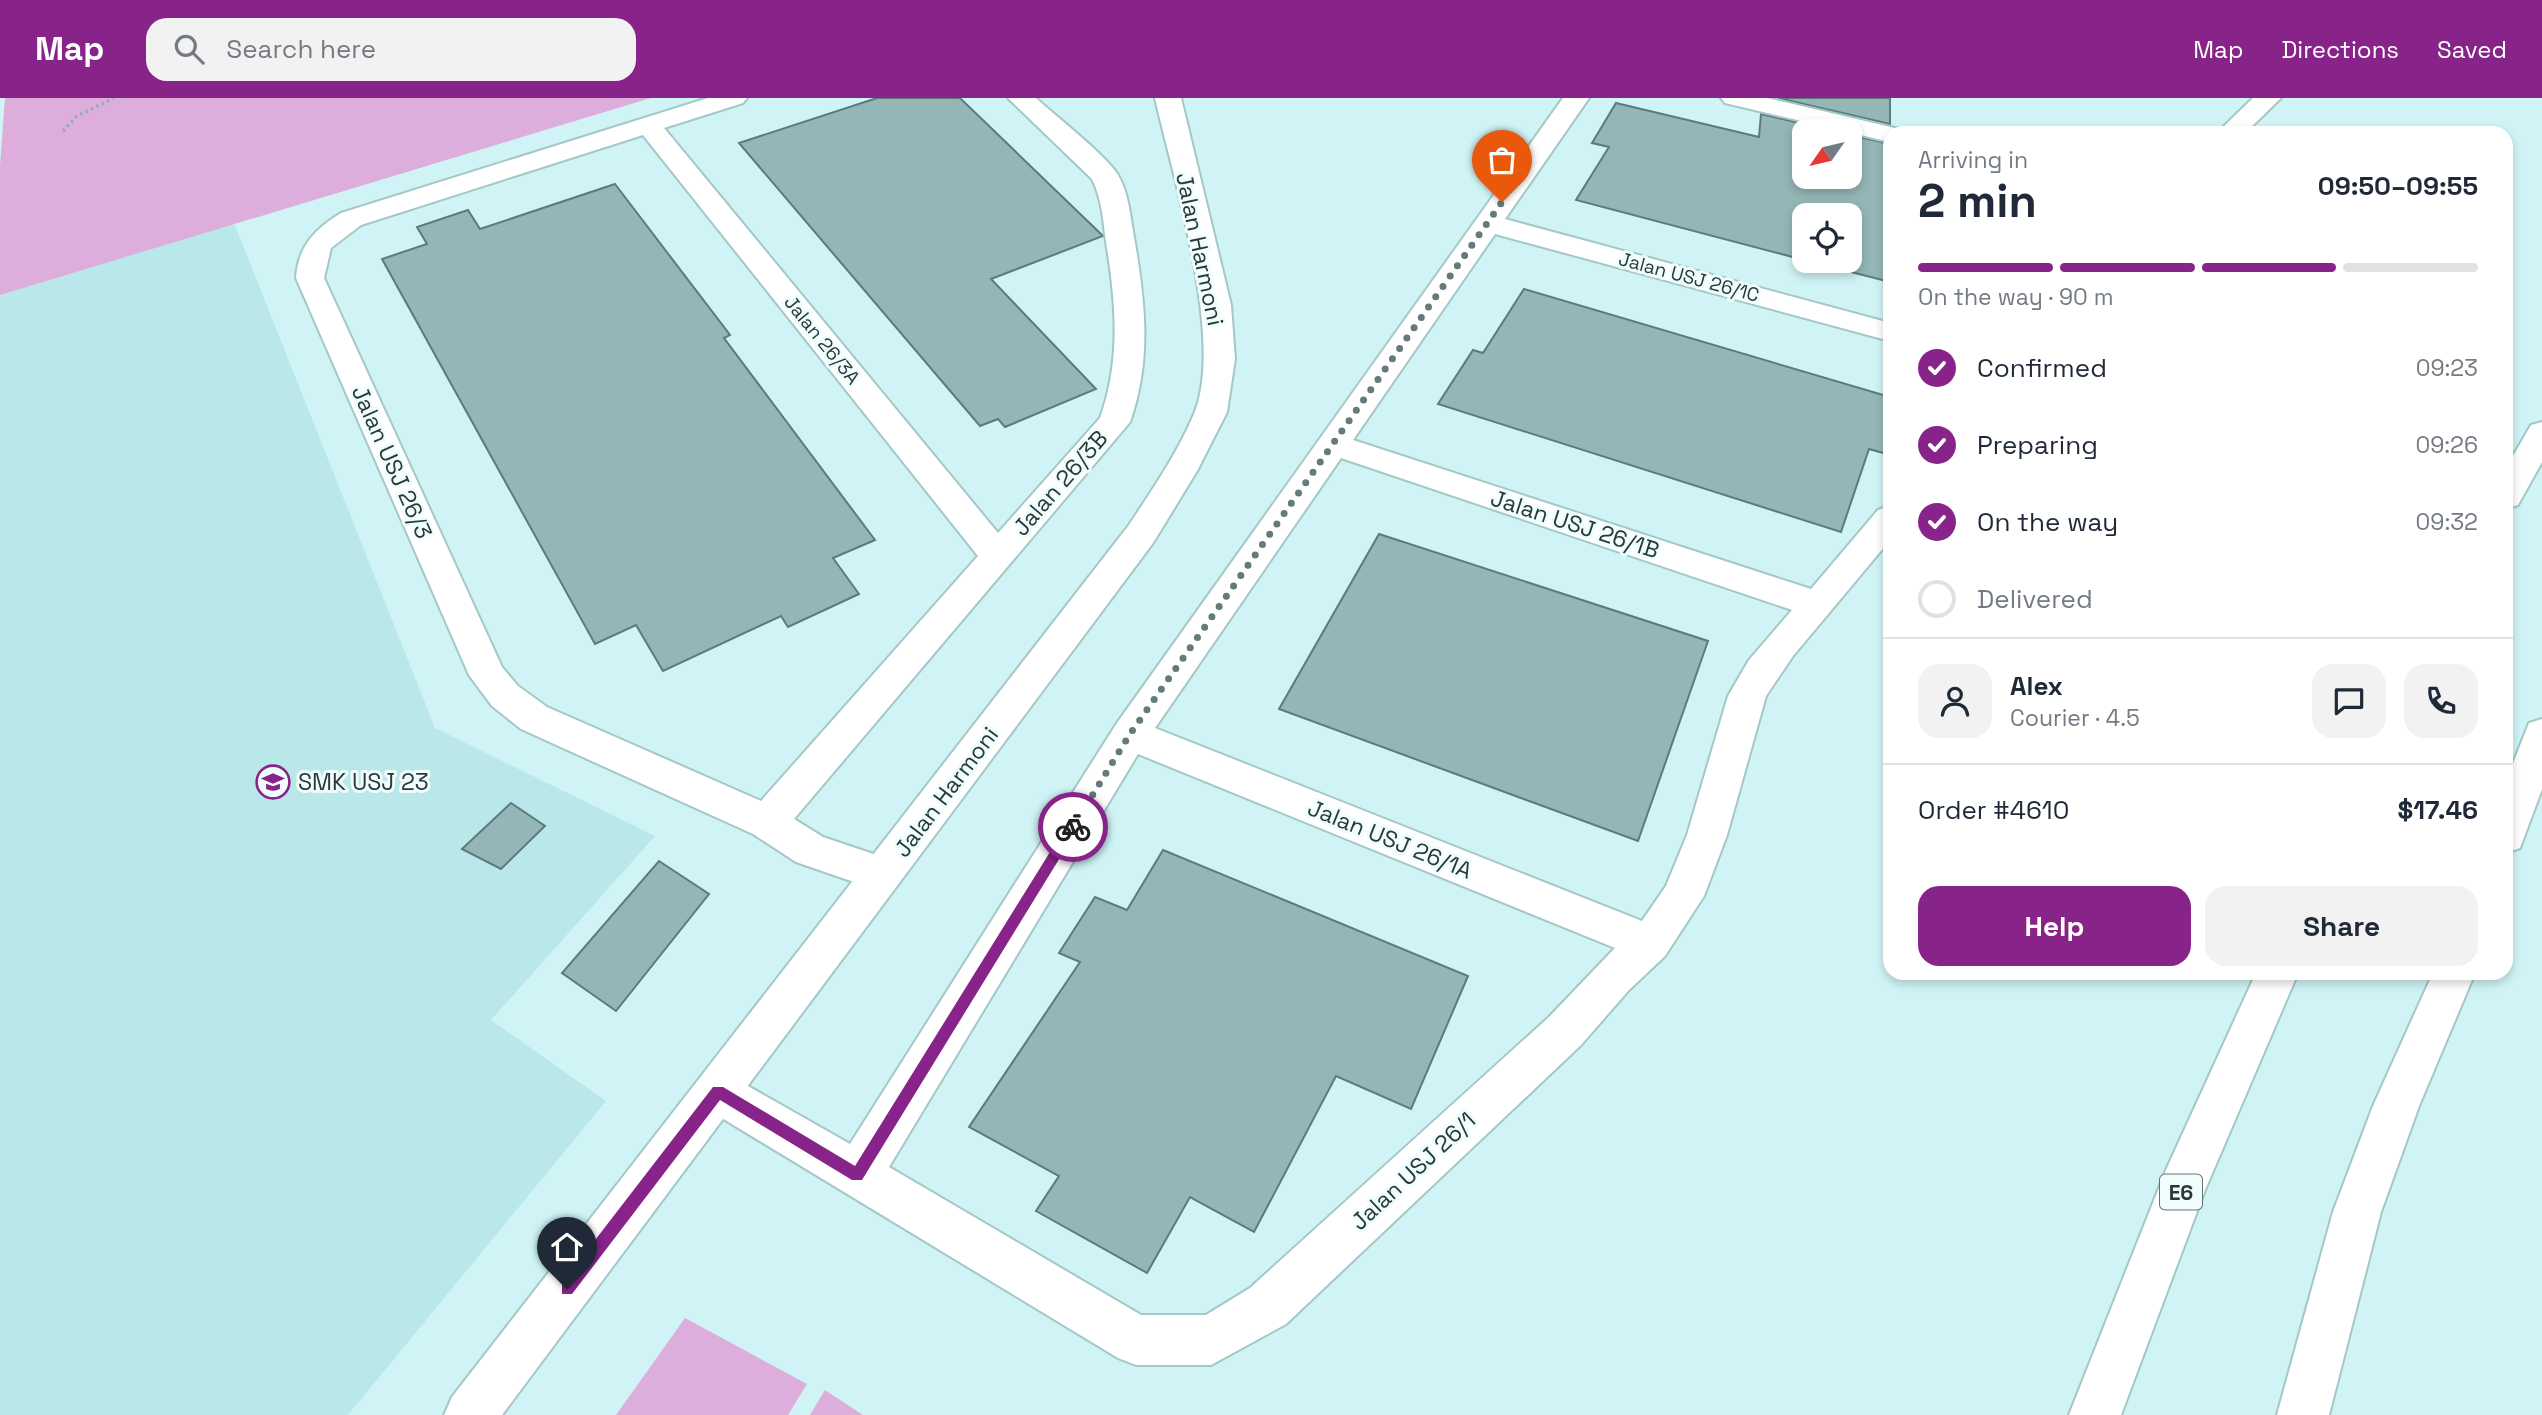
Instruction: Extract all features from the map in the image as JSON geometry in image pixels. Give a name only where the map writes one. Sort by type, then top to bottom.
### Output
[{"type":"main road","name":"Jalan USJ 26/3","points":[[734,98],[351,219],[319,243],[310,260],[310,278],[487,675],[505,696],[534,718],[767,822],[810,850],[883,874]]},
{"type":"main road","name":"Jalan 26/3B","points":[[767,822],[1114,422],[1126,396],[1133,342],[1113,194],[1104,175],[1021,98]]},
{"type":"main road","name":"Jalan Harmoni","points":[[470,1415],[1141,534],[1181,471],[1211,412],[1220,359],[1216,305],[1168,98]]},
{"type":"main road","points":[[857,1176],[1130,734],[1576,98]]},
{"type":"main road","points":[[1734,98],[1883,132]]},
{"type":"main road","points":[[2238,126],[2268,98]]},
{"type":"main road","name":"Jalan 26/3A","points":[[648,125],[997,556]]},
{"type":"main road","name":"Jalan USJ 26/1C","points":[[1488,223],[1883,330]]},
{"type":"main road","points":[[2513,485],[2542,433]]},
{"type":"main road","name":"Jalan USJ 26/1B","points":[[1332,444],[1818,605]]},
{"type":"main road","name":"Jalan USJ 26/1","points":[[718,1091],[1136,1340],[1211,1340],[1268,1306],[1565,1031],[1614,976],[1650,943],[1683,896],[1698,859],[1747,696],[1756,677],[1773,652],[1818,605],[1883,527]]},
{"type":"main road","name":"Jalan USJ 26/1A","points":[[1130,734],[1650,943]]},
{"type":"main road","points":[[2513,816],[2542,734]]},
{"type":"main road","name":"E6","points":[[2095,1415],[2183,1187],[2274,980]]},
{"type":"main road","points":[[2303,1415],[2357,1212],[2396,1105],[2451,980]]},
{"type":"path","points":[[63,131],[77,116],[114,98]]},
{"type":"shaded area","points":[[5,98],[651,98],[0,295],[0,165]]},
{"type":"shaded area","name":"SMK USJ 23","points":[[234,223],[435,728],[655,836],[491,1020],[606,1101],[348,1415],[0,1415],[0,295]]},
{"type":"shaded area","points":[[685,1318],[807,1384],[788,1415],[616,1415]]},
{"type":"shaded area","points":[[825,1390],[863,1415],[810,1415]]},
{"type":"building","points":[[877,98],[960,98],[1103,236],[991,279],[1096,389],[1005,427],[998,419],[980,426],[739,143]]},
{"type":"building","points":[[1778,98],[1890,98],[1890,124]]},
{"type":"building","points":[[1616,103],[1759,137],[1761,114],[1792,121],[1792,189],[1862,189],[1862,138],[1883,142],[1883,280],[1855,273],[1862,273],[1862,203],[1792,203],[1792,257],[1576,200],[1609,147],[1592,143]]},
{"type":"building","points":[[615,184],[730,335],[724,338],[875,540],[833,558],[859,594],[788,627],[781,616],[663,671],[636,625],[595,644],[382,259],[427,244],[417,227],[468,210],[480,229]]},
{"type":"building","points":[[1524,289],[1883,395],[1883,453],[1869,449],[1841,532],[1438,404],[1473,350],[1483,353]]},
{"type":"building","points":[[1379,534],[1708,641],[1638,841],[1279,709]]},
{"type":"building","points":[[511,803],[545,826],[501,869],[462,849]]},
{"type":"building","points":[[1163,850],[1468,976],[1411,1109],[1336,1076],[1254,1232],[1190,1197],[1147,1273],[1036,1211],[1059,1176],[969,1127],[1080,962],[1059,953],[1095,897],[1127,910]]},
{"type":"building","points":[[659,861],[709,894],[616,1011],[562,973]]},
{"type":"way so far","points":[[1073,827],[1130,734],[1502,202]]},
{"type":"place","name":"SMK USJ 23","points":[[273,782]]},
{"type":"route","points":[[567,1289],[718,1091],[857,1176],[1073,827]]}]
